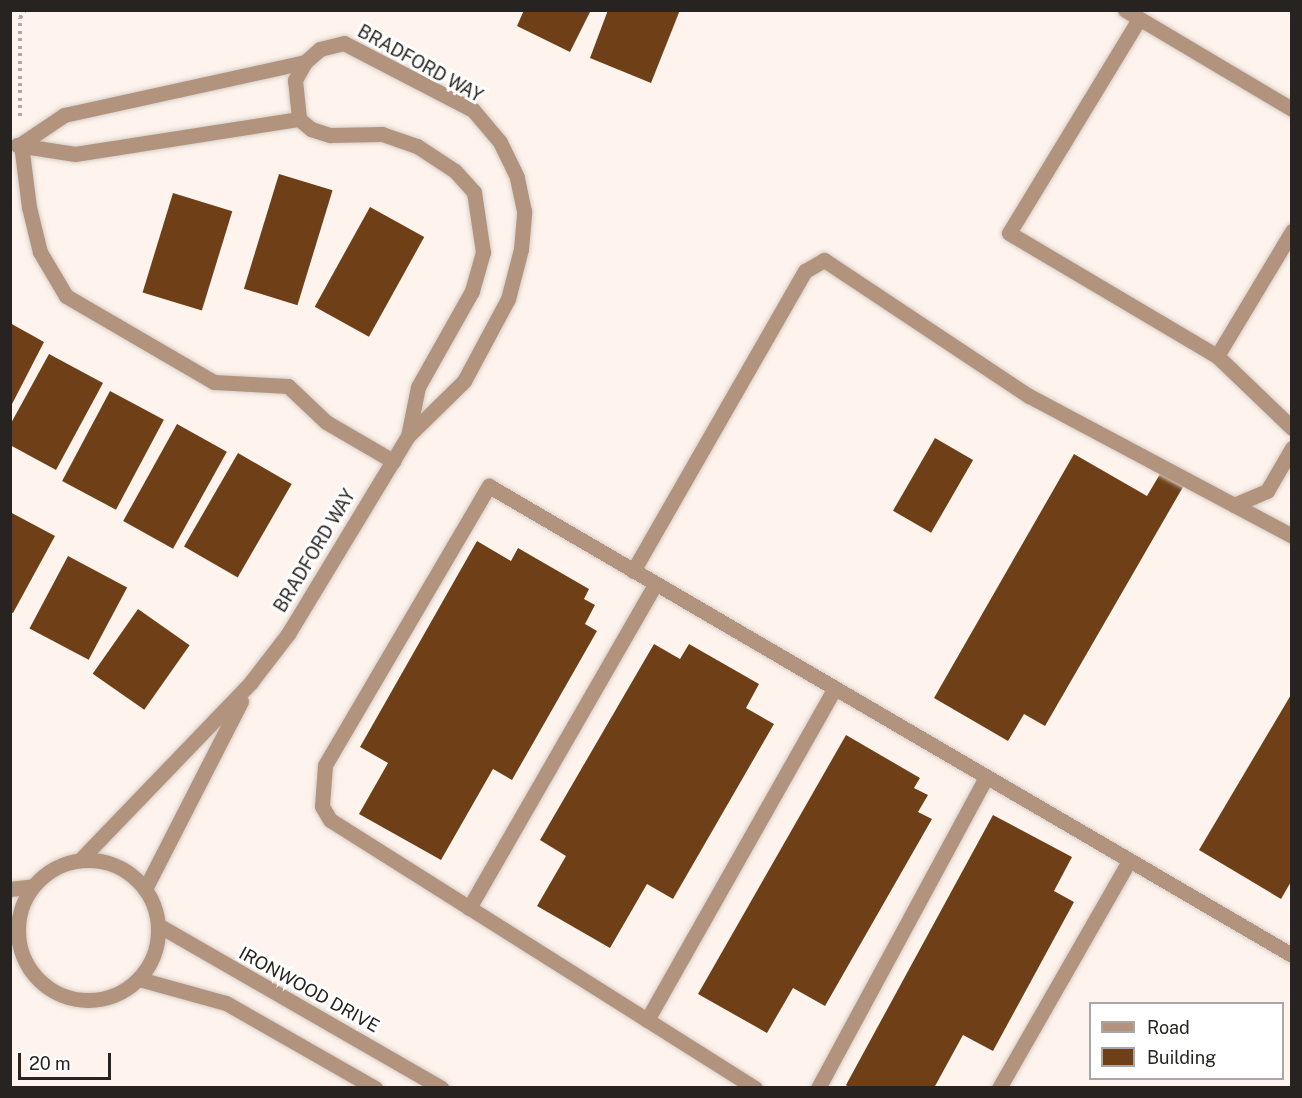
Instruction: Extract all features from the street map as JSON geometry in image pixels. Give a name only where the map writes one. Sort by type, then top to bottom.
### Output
[{"type":"street","points":[[1125,10],[1292,109]]},
{"type":"street","points":[[1139,19],[1009,233],[1217,356],[1292,428]]},
{"type":"street","name":"BRADFORD WAY","points":[[16,145],[64,115],[305,62],[320,49],[344,42],[473,110],[500,142],[517,177],[524,211],[521,249],[508,299],[464,381],[408,436],[288,634],[251,682],[80,860]]},
{"type":"street","points":[[305,62],[295,80],[299,119],[75,154],[16,145],[29,207],[40,252],[66,296],[214,382],[288,386],[326,422],[393,461]]},
{"type":"street","name":"BRADFORD WAY","points":[[299,119],[311,129],[330,135],[382,134],[417,146],[455,171],[474,192],[483,252],[472,291],[418,387],[408,436]]},
{"type":"street","points":[[1217,356],[1292,231]]},
{"type":"street","points":[[633,571],[805,271],[824,260],[1029,396],[1292,536]]},
{"type":"street","points":[[1234,505],[1267,491],[1292,448]]},
{"type":"street","points":[[754,1088],[330,820],[322,806],[325,765],[489,486],[1292,956]]},
{"type":"street","points":[[469,908],[655,584]]},
{"type":"street","name":"BRADFORD WAY","points":[[146,889],[251,682]]},
{"type":"street","points":[[648,1020],[834,689]]},
{"type":"street","points":[[818,1088],[986,777]]},
{"type":"street","points":[[10,889],[33,886],[62,864],[80,860],[116,865],[146,889],[158,925],[157,945],[139,978],[106,998],[68,998],[37,979],[16,950],[19,919],[33,886]]},
{"type":"street","points":[[999,1088],[1130,861]]},
{"type":"street","name":"IRONWOOD DRIVE","points":[[158,925],[441,1088]]},
{"type":"street","points":[[139,978],[226,1003],[375,1088]]},
{"type":"path","points":[[16,145],[20,18],[25,10]]},
{"type":"building","points":[[524,10],[591,10],[570,52],[517,26]]},
{"type":"building","points":[[608,10],[680,10],[651,83],[590,58]]},
{"type":"building","points":[[279,174],[333,190],[297,305],[244,289]]},
{"type":"building","points":[[173,193],[232,211],[202,311],[143,292]]},
{"type":"building","points":[[370,207],[424,237],[369,337],[315,307]]},
{"type":"building","points":[[10,323],[44,342],[10,408]]},
{"type":"building","points":[[49,354],[103,383],[56,470],[10,445],[10,425]]},
{"type":"building","points":[[110,391],[164,420],[116,510],[62,481]]},
{"type":"building","points":[[177,424],[227,452],[173,549],[123,521]]},
{"type":"building","points":[[935,438],[973,460],[931,533],[893,511]]},
{"type":"building","points":[[238,453],[292,484],[238,578],[184,547]]},
{"type":"building","points":[[1074,454],[1147,496],[1160,474],[1183,487],[1045,726],[1024,714],[1008,741],[934,698]]},
{"type":"building","points":[[10,512],[55,536],[13,613],[10,612]]},
{"type":"building","points":[[477,541],[511,561],[518,548],[589,589],[584,599],[595,605],[585,624],[597,631],[512,780],[493,769],[441,860],[359,814],[388,763],[360,747]]},
{"type":"building","points":[[68,556],[127,587],[89,660],[30,628]]},
{"type":"building","points":[[138,609],[190,645],[144,710],[93,674]]},
{"type":"building","points":[[654,644],[680,659],[689,644],[759,684],[746,708],[774,724],[673,899],[647,884],[610,948],[537,906],[566,856],[540,840]]},
{"type":"building","points":[[1292,693],[1292,880],[1281,899],[1199,850]]},
{"type":"building","points":[[846,735],[920,778],[914,788],[928,795],[918,812],[932,819],[825,1006],[793,988],[767,1033],[698,994]]},
{"type":"building","points":[[993,815],[1072,857],[1054,891],[1074,902],[993,1051],[963,1035],[934,1088],[850,1088],[846,1085]]}]
